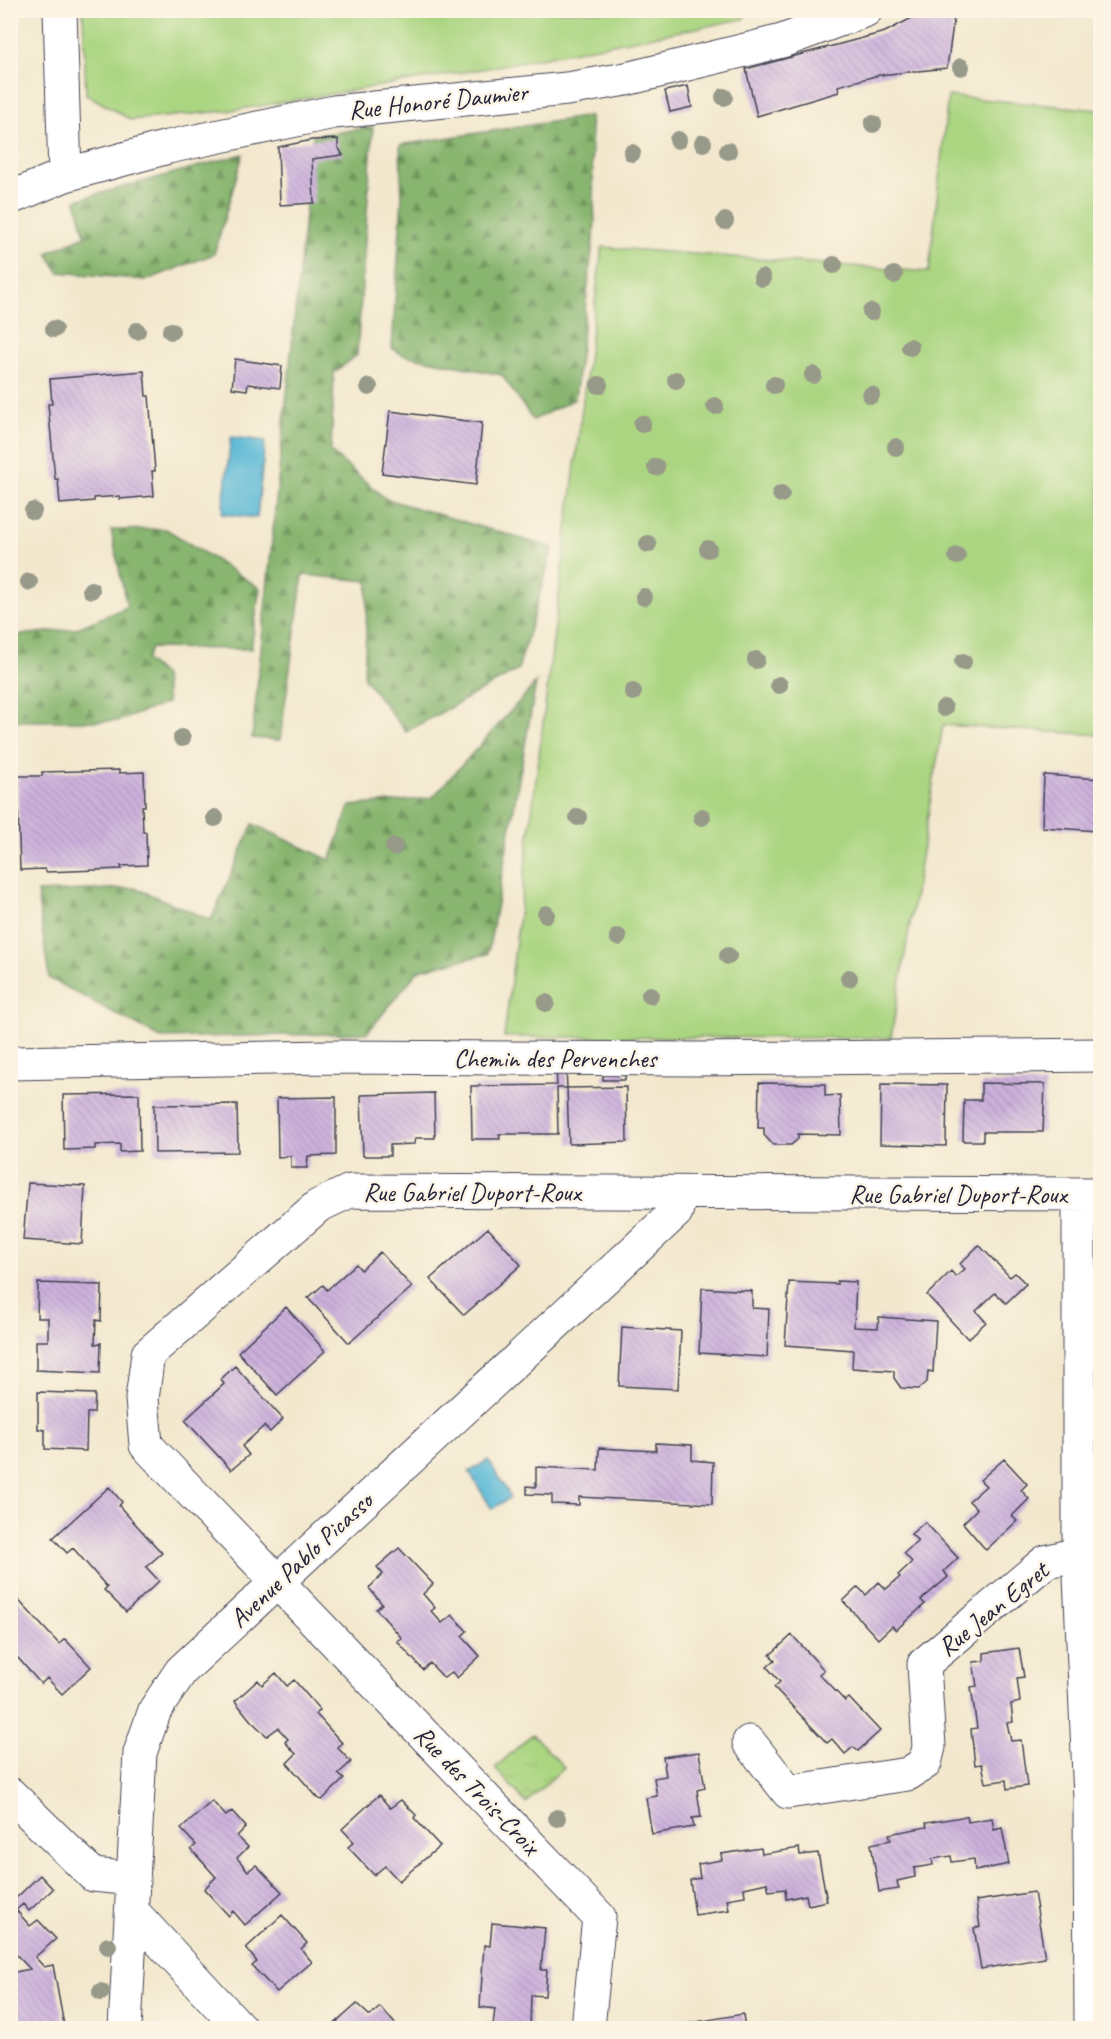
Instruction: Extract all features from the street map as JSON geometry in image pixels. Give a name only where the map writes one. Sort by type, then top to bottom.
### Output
[{"type":"street","points":[[60,10],[65,175]]},
{"type":"street","name":"Rue Honoré Daumier","points":[[10,198],[65,175],[168,147],[334,112],[567,88],[626,79],[782,41],[866,10]]},
{"type":"street","name":"Chemin des Pervenches","points":[[10,1063],[328,1057],[697,1059],[1101,1055]]},
{"type":"street","name":"Rue Gabriel Duport-Roux","points":[[277,1582],[146,1445],[142,1399],[148,1354],[318,1206],[350,1191],[1090,1194]]},
{"type":"street","name":"Avenue Pablo Picasso","points":[[125,2028],[140,1753],[155,1710],[180,1671],[676,1212],[681,1193]]},
{"type":"street","points":[[1090,1194],[1091,2028]]},
{"type":"street","name":"Rue Jean Egret","points":[[749,1743],[788,1792],[908,1774],[925,1763],[929,1747],[924,1664],[1045,1563],[1090,1551]]},
{"type":"street","name":"Rue des Trois-Croix","points":[[277,1582],[599,1917],[588,2028]]},
{"type":"street","points":[[10,1794],[93,1875],[133,1879]]},
{"type":"street","points":[[132,1911],[240,2028]]},
{"type":"green space","points":[[83,11],[744,11],[744,19],[482,69],[235,110],[131,120],[86,94]]},
{"type":"green space","points":[[948,96],[1100,110],[1100,735],[943,725],[891,1038],[504,1037],[602,247],[929,272]]},
{"type":"green space","points":[[590,116],[595,223],[575,399],[533,420],[502,375],[403,355],[392,348],[402,199],[400,145]]},
{"type":"green space","points":[[373,127],[357,355],[334,373],[331,452],[386,499],[553,548],[518,670],[406,732],[364,678],[368,581],[303,575],[280,740],[252,738],[313,136]]},
{"type":"green space","points":[[243,154],[214,254],[147,280],[59,272],[47,253],[85,236],[76,200]]},
{"type":"green space","points":[[166,529],[260,588],[251,649],[151,648],[146,660],[164,676],[167,703],[118,721],[11,721],[11,636],[75,629],[127,607],[111,530]]},
{"type":"green space","points":[[536,683],[488,954],[419,970],[367,1033],[161,1038],[49,978],[37,892],[135,888],[211,920],[253,824],[330,860],[350,806],[432,798]]},
{"type":"green space","points":[[532,1734],[564,1767],[526,1803],[495,1768]]},
{"type":"water","points":[[231,437],[265,441],[257,518],[222,514]]},
{"type":"water","points":[[488,1460],[511,1497],[492,1509],[469,1472]]},
{"type":"building","points":[[927,10],[955,10],[947,68],[879,75],[838,86],[839,92],[757,116],[746,69],[885,32]]},
{"type":"building","points":[[688,86],[692,107],[670,112],[665,91]]},
{"type":"building","points":[[338,139],[338,147],[343,155],[312,159],[314,203],[280,205],[278,147],[312,140]]},
{"type":"building","points":[[235,359],[282,366],[280,388],[248,384],[247,390],[232,388]]},
{"type":"building","points":[[144,371],[146,396],[149,396],[155,471],[152,471],[154,496],[120,499],[120,496],[94,498],[94,501],[60,504],[58,479],[55,479],[48,404],[52,404],[50,379]]},
{"type":"building","points":[[390,411],[482,423],[476,485],[382,473]]},
{"type":"building","points":[[119,770],[119,773],[144,772],[145,806],[142,806],[147,865],[121,866],[122,869],[46,872],[45,869],[20,870],[17,776],[42,776],[42,772]]},
{"type":"building","points":[[1044,775],[1100,779],[1097,831],[1042,827]]},
{"type":"building","points":[[566,1068],[567,1088],[557,1088],[558,1134],[499,1134],[500,1139],[472,1139],[471,1086],[557,1085],[556,1069]]},
{"type":"building","points":[[625,1068],[625,1080],[603,1080],[603,1075]]},
{"type":"building","points":[[759,1083],[825,1084],[825,1096],[840,1095],[841,1135],[798,1134],[798,1139],[791,1145],[773,1145],[764,1135],[764,1128],[758,1128]]},
{"type":"building","points":[[981,1083],[1045,1084],[1043,1132],[983,1132],[983,1141],[963,1141],[964,1100],[981,1100]]},
{"type":"building","points":[[881,1084],[947,1085],[946,1146],[880,1144]]},
{"type":"building","points":[[626,1087],[627,1142],[569,1144],[567,1088]]},
{"type":"building","points":[[434,1093],[435,1138],[415,1138],[414,1144],[390,1145],[390,1156],[363,1156],[361,1095]]},
{"type":"building","points":[[139,1094],[140,1151],[120,1152],[120,1144],[95,1145],[95,1149],[64,1150],[63,1095]]},
{"type":"building","points":[[336,1097],[336,1155],[308,1156],[307,1168],[291,1168],[291,1156],[278,1157],[277,1098]]},
{"type":"building","points":[[237,1104],[238,1152],[155,1153],[154,1105]]},
{"type":"building","points":[[28,1183],[85,1186],[82,1244],[23,1240]]},
{"type":"building","points":[[488,1228],[521,1265],[464,1315],[430,1279]]},
{"type":"building","points":[[979,1245],[1010,1277],[1015,1273],[1026,1284],[1006,1303],[995,1293],[976,1311],[986,1322],[968,1339],[927,1295],[951,1271],[956,1277],[965,1269],[960,1264]]},
{"type":"building","points":[[380,1252],[412,1287],[349,1343],[308,1298],[323,1285],[327,1290],[356,1264],[361,1270]]},
{"type":"building","points":[[837,1281],[856,1282],[854,1327],[878,1328],[879,1317],[936,1321],[933,1372],[928,1371],[927,1382],[919,1389],[901,1388],[894,1378],[894,1371],[852,1368],[853,1350],[785,1345],[789,1282],[837,1284]]},
{"type":"building","points":[[38,1283],[102,1285],[101,1321],[96,1320],[95,1344],[101,1343],[100,1373],[36,1370],[36,1341],[48,1341],[48,1318],[37,1318]]},
{"type":"building","points":[[702,1288],[752,1291],[752,1308],[769,1309],[767,1357],[699,1353]]},
{"type":"building","points":[[286,1307],[325,1351],[277,1395],[238,1352]]},
{"type":"building","points":[[622,1327],[681,1331],[678,1389],[619,1386]]},
{"type":"building","points":[[235,1366],[283,1419],[270,1432],[264,1426],[242,1446],[249,1455],[231,1470],[185,1420],[224,1384],[221,1379]]},
{"type":"building","points":[[38,1392],[95,1394],[94,1413],[87,1413],[86,1451],[45,1449],[45,1430],[38,1429]]},
{"type":"building","points":[[656,1443],[692,1445],[692,1460],[713,1462],[712,1504],[579,1497],[579,1505],[552,1504],[552,1495],[527,1494],[527,1486],[536,1487],[536,1467],[598,1470],[599,1448],[656,1451]]},
{"type":"building","points":[[1004,1459],[1027,1484],[1021,1490],[1029,1499],[1012,1516],[1017,1521],[986,1550],[963,1523],[977,1509],[969,1501],[986,1486],[980,1480]]},
{"type":"building","points":[[109,1487],[122,1502],[119,1506],[162,1553],[146,1567],[159,1581],[126,1612],[104,1590],[107,1587],[73,1548],[67,1553],[53,1538]]},
{"type":"building","points":[[925,1522],[958,1558],[944,1571],[948,1577],[921,1600],[925,1604],[896,1630],[892,1626],[878,1639],[843,1601],[858,1587],[866,1595],[879,1582],[886,1589],[900,1577],[898,1575],[912,1562],[904,1553],[918,1541],[911,1534]]},
{"type":"building","points":[[399,1548],[433,1584],[423,1594],[435,1608],[431,1611],[442,1623],[452,1615],[467,1631],[462,1636],[480,1656],[457,1678],[452,1672],[444,1678],[430,1663],[423,1670],[397,1641],[402,1638],[376,1609],[382,1604],[369,1588],[383,1574],[377,1567]]},
{"type":"building","points":[[10,1591],[59,1644],[65,1639],[91,1667],[62,1694],[47,1678],[41,1684],[18,1658],[10,1664]]},
{"type":"building","points":[[792,1635],[824,1670],[819,1674],[845,1701],[849,1698],[880,1731],[858,1751],[853,1747],[845,1754],[832,1739],[827,1743],[774,1687],[780,1682],[767,1667],[775,1660],[770,1655]]},
{"type":"building","points":[[1019,1648],[1024,1677],[1017,1678],[1020,1702],[1011,1704],[1013,1722],[1007,1723],[1011,1741],[1021,1740],[1027,1786],[1007,1789],[1006,1780],[986,1783],[982,1764],[975,1765],[971,1729],[977,1728],[971,1687],[977,1686],[973,1662],[984,1661],[984,1653]]},
{"type":"building","points":[[276,1673],[287,1686],[294,1680],[320,1710],[316,1714],[342,1743],[337,1747],[351,1762],[338,1774],[344,1779],[322,1800],[287,1763],[296,1754],[285,1742],[288,1739],[278,1728],[267,1736],[235,1701],[258,1680],[262,1685]]},
{"type":"building","points":[[699,1752],[705,1788],[697,1790],[701,1817],[692,1818],[694,1827],[652,1834],[646,1798],[657,1796],[654,1778],[666,1776],[663,1757]]},
{"type":"building","points":[[379,1795],[390,1808],[401,1800],[440,1846],[399,1881],[385,1866],[374,1875],[348,1847],[354,1842],[342,1829]]},
{"type":"building","points":[[212,1801],[226,1816],[232,1811],[246,1827],[237,1836],[248,1847],[237,1858],[248,1871],[256,1865],[282,1892],[245,1925],[233,1911],[229,1916],[204,1889],[216,1877],[191,1849],[196,1845],[181,1829]]},
{"type":"building","points":[[967,1816],[968,1822],[992,1818],[994,1830],[1002,1828],[1009,1864],[975,1871],[974,1859],[952,1862],[951,1856],[932,1859],[933,1865],[914,1868],[915,1877],[897,1881],[899,1889],[879,1892],[871,1844],[891,1840],[889,1834],[927,1827],[926,1823]]},
{"type":"building","points":[[761,1848],[762,1854],[799,1848],[800,1855],[818,1853],[827,1901],[808,1905],[806,1895],[786,1899],[785,1889],[769,1891],[767,1883],[744,1888],[745,1896],[727,1899],[729,1910],[695,1915],[690,1880],[700,1878],[698,1864],[722,1860],[721,1854]]},
{"type":"building","points":[[40,1875],[53,1889],[29,1911],[23,1904],[16,1910],[30,1926],[38,1920],[56,1939],[35,1957],[44,1967],[53,1965],[64,2025],[44,2028],[11,2028],[10,1973],[30,1969],[10,1948],[10,1895],[15,1899]]},
{"type":"building","points":[[1034,1892],[1045,1958],[981,1969],[974,1928],[980,1927],[976,1901]]},
{"type":"building","points":[[282,1915],[307,1943],[301,1949],[312,1962],[277,1992],[252,1966],[257,1962],[246,1948]]},
{"type":"building","points":[[492,1923],[545,1928],[541,1970],[547,1970],[545,1996],[531,1995],[530,2028],[485,2028],[486,2024],[493,2025],[495,2009],[480,2007],[484,1945],[490,1946]]},
{"type":"building","points":[[357,2004],[370,2016],[380,2007],[399,2028],[330,2028]]},
{"type":"building","points":[[743,2014],[745,2028],[679,2028],[678,2025]]}]
